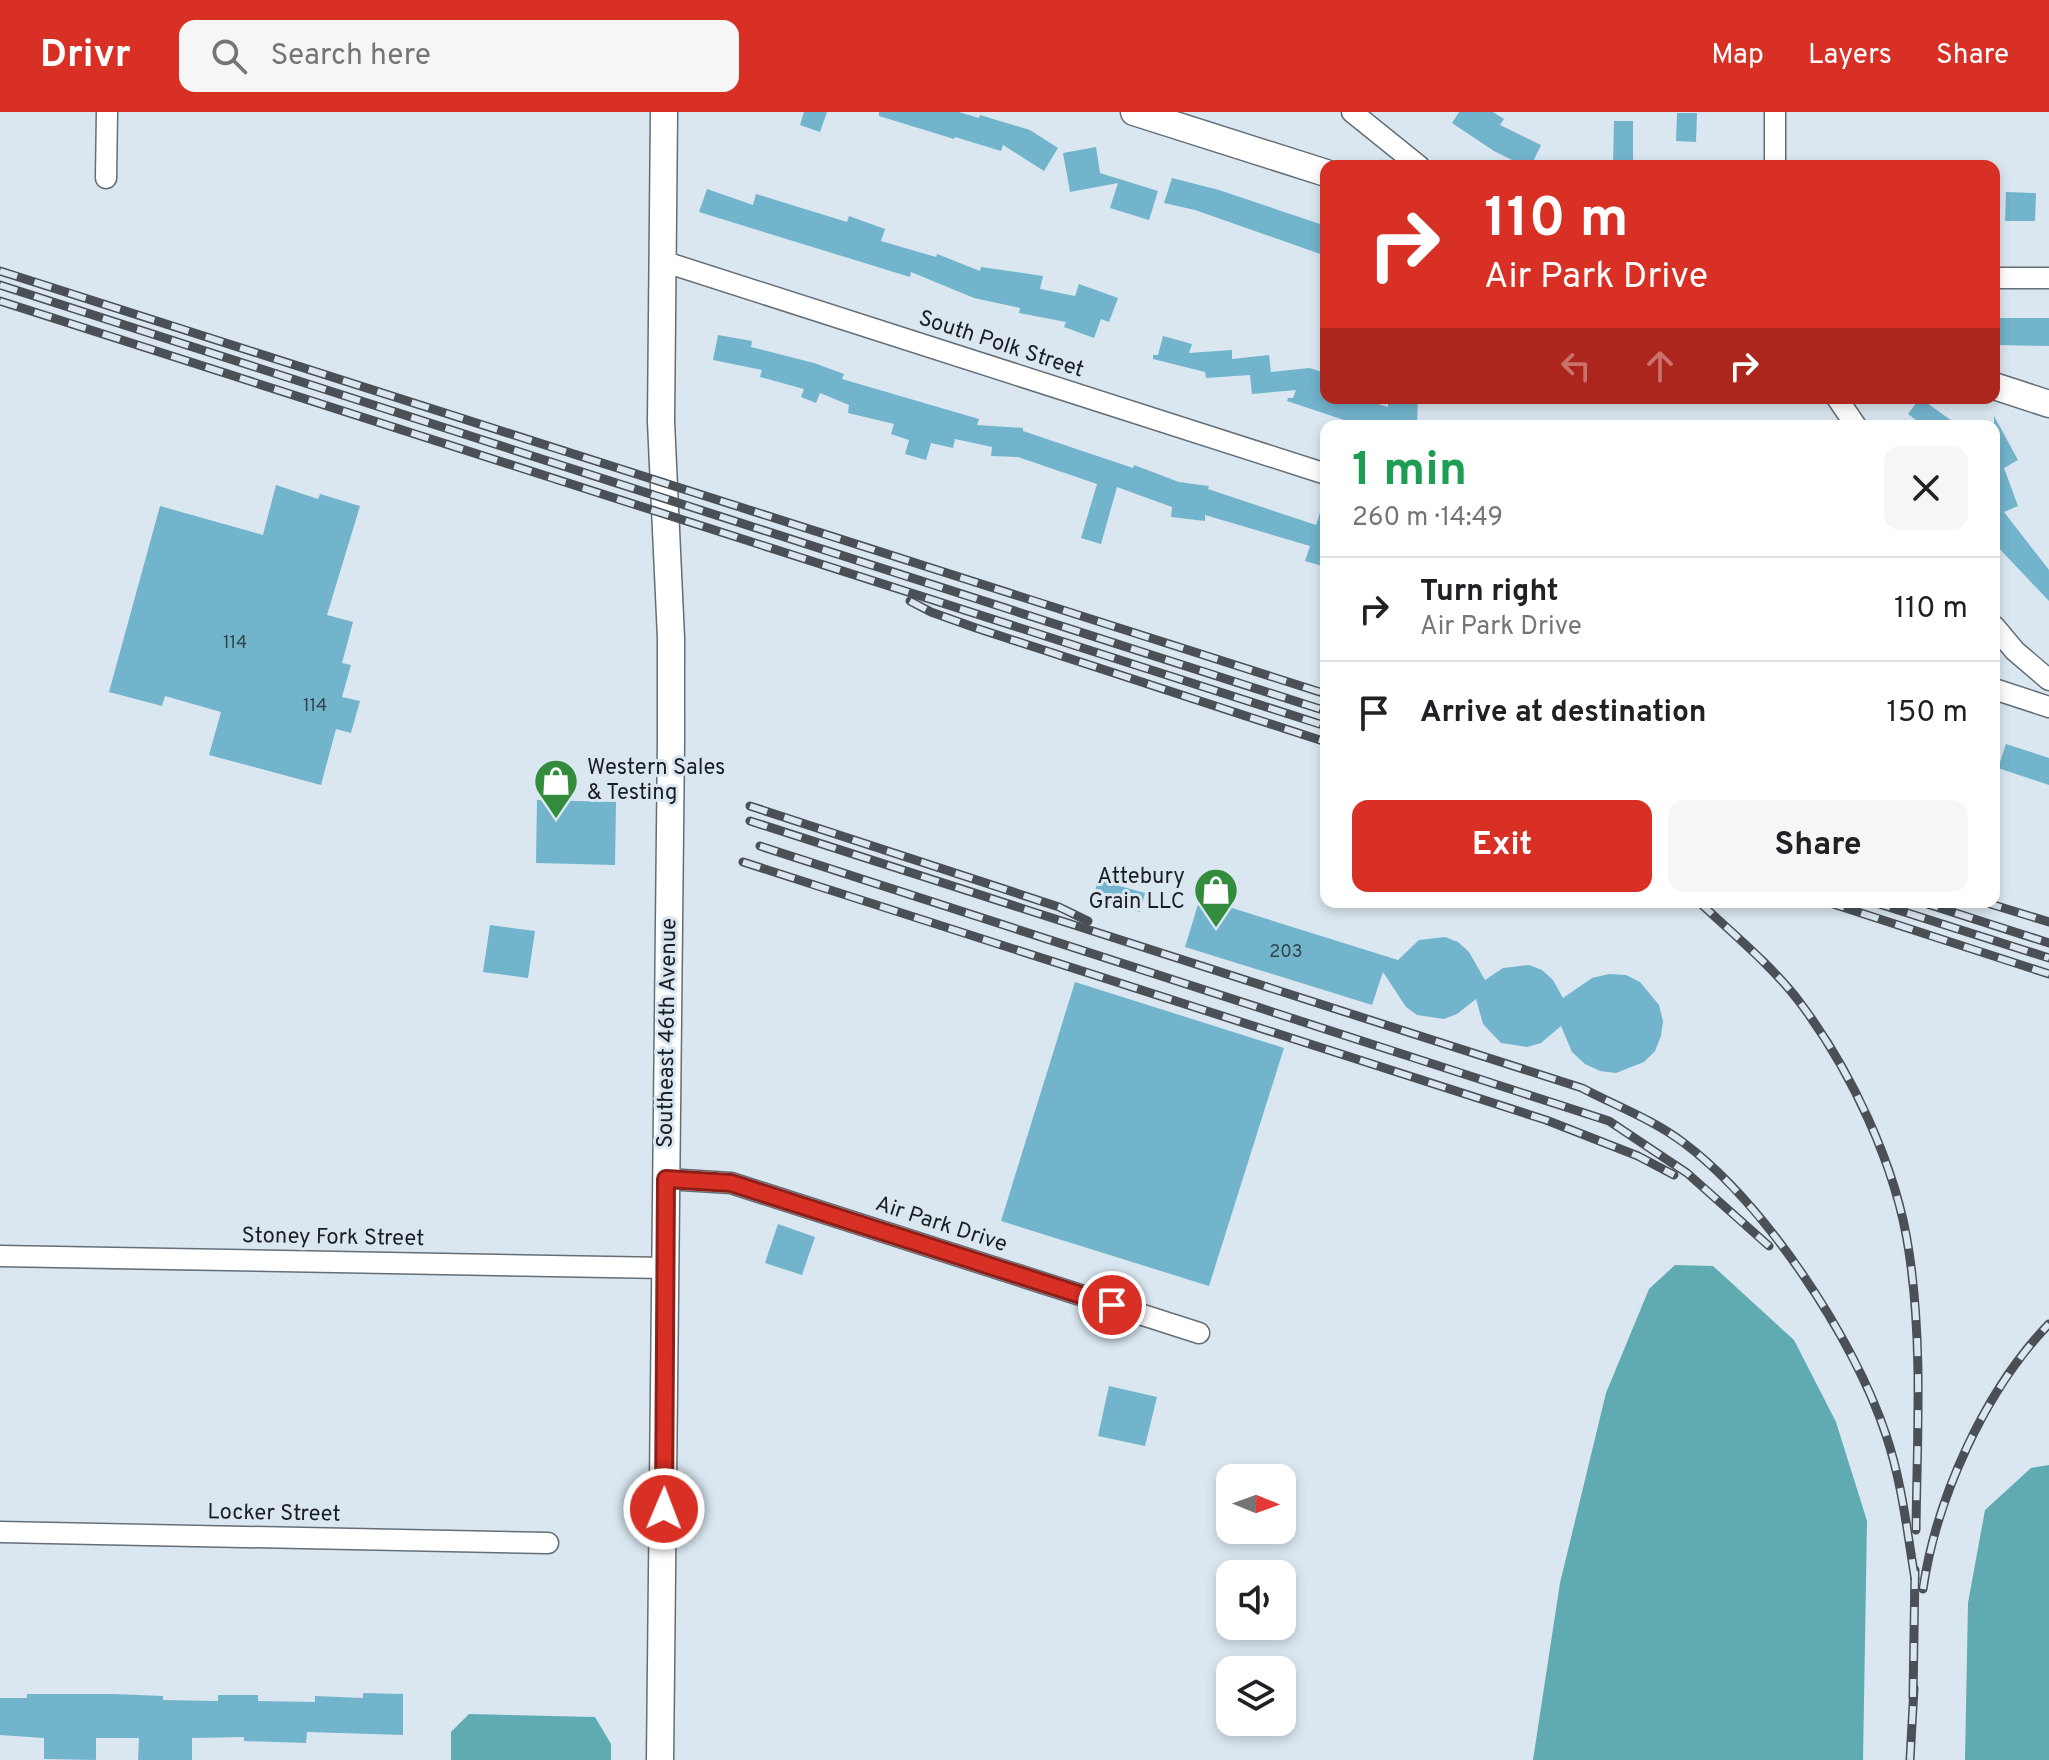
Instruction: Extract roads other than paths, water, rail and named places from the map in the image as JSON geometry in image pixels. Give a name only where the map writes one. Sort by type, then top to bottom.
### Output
[{"type":"main road","name":"Southeast 46th Avenue","points":[[660,1760],[671,638],[664,498],[664,112]]},
{"type":"main road","points":[[1134,112],[1320,171]]},
{"type":"main road","points":[[2000,388],[2049,404]]},
{"type":"street","points":[[106,178],[107,112]]},
{"type":"street","points":[[1352,112],[1412,160]]},
{"type":"street","points":[[1775,112],[1775,160]]},
{"type":"street","name":"South Polk Street","points":[[662,261],[1320,472]]},
{"type":"street","points":[[2000,278],[2049,278]]},
{"type":"street","points":[[2000,633],[2015,651],[2049,680]]},
{"type":"street","points":[[2000,691],[2049,707]]},
{"type":"street","name":"Air Park Drive","points":[[666,1179],[731,1183],[1199,1333]]},
{"type":"street","name":"Stoney Fork Street","points":[[0,1256],[665,1268]]},
{"type":"street","name":"Locker Street","points":[[0,1532],[548,1543]]},
{"type":"water","points":[[1675,1265],[1713,1266],[1794,1340],[1836,1422],[1867,1521],[1863,1760],[1533,1760],[1560,1583],[1606,1393],[1649,1289]]},
{"type":"water","points":[[2049,1465],[2049,1760],[1965,1760],[1968,1603],[1985,1510],[2031,1468]]},
{"type":"water","points":[[469,1714],[595,1717],[611,1744],[611,1760],[451,1760],[451,1732]]},
{"type":"railway","points":[[0,271],[1320,692]]},
{"type":"railway","points":[[0,285],[1320,709]]},
{"type":"railway","points":[[0,301],[1320,724]]},
{"type":"railway","points":[[910,601],[976,628],[1320,740]]},
{"type":"railway","points":[[750,806],[1059,907],[1088,921]]},
{"type":"railway","points":[[750,821],[1582,1088],[1672,1134],[1715,1169],[1775,1237],[1829,1316],[1852,1357],[1892,1453],[1915,1579]]},
{"type":"railway","points":[[760,846],[1609,1121],[1687,1173],[1769,1246]]},
{"type":"railway","points":[[743,862],[1546,1120],[1638,1156],[1674,1175]]},
{"type":"railway","points":[[2000,907],[2049,922]]},
{"type":"railway","points":[[1706,908],[1775,974],[1817,1027],[1853,1087],[1894,1186],[1909,1252],[1916,1321],[1916,1530]]},
{"type":"railway","points":[[1846,908],[2049,974]]},
{"type":"railway","points":[[1892,908],[2049,958]]},
{"type":"railway","points":[[1940,908],[2049,943]]},
{"type":"railway","points":[[1923,1589],[1939,1519],[1967,1448],[2004,1381],[2049,1324]]},
{"type":"railway","points":[[1913,1697],[1915,1570]]},
{"type":"railway","points":[[1910,1760],[1914,1688]]},
{"type":"place","name":"Western Sales & Testing","points":[[556,820]]},
{"type":"place","name":"Attebury Grain LLC","points":[[1216,929]]}]
